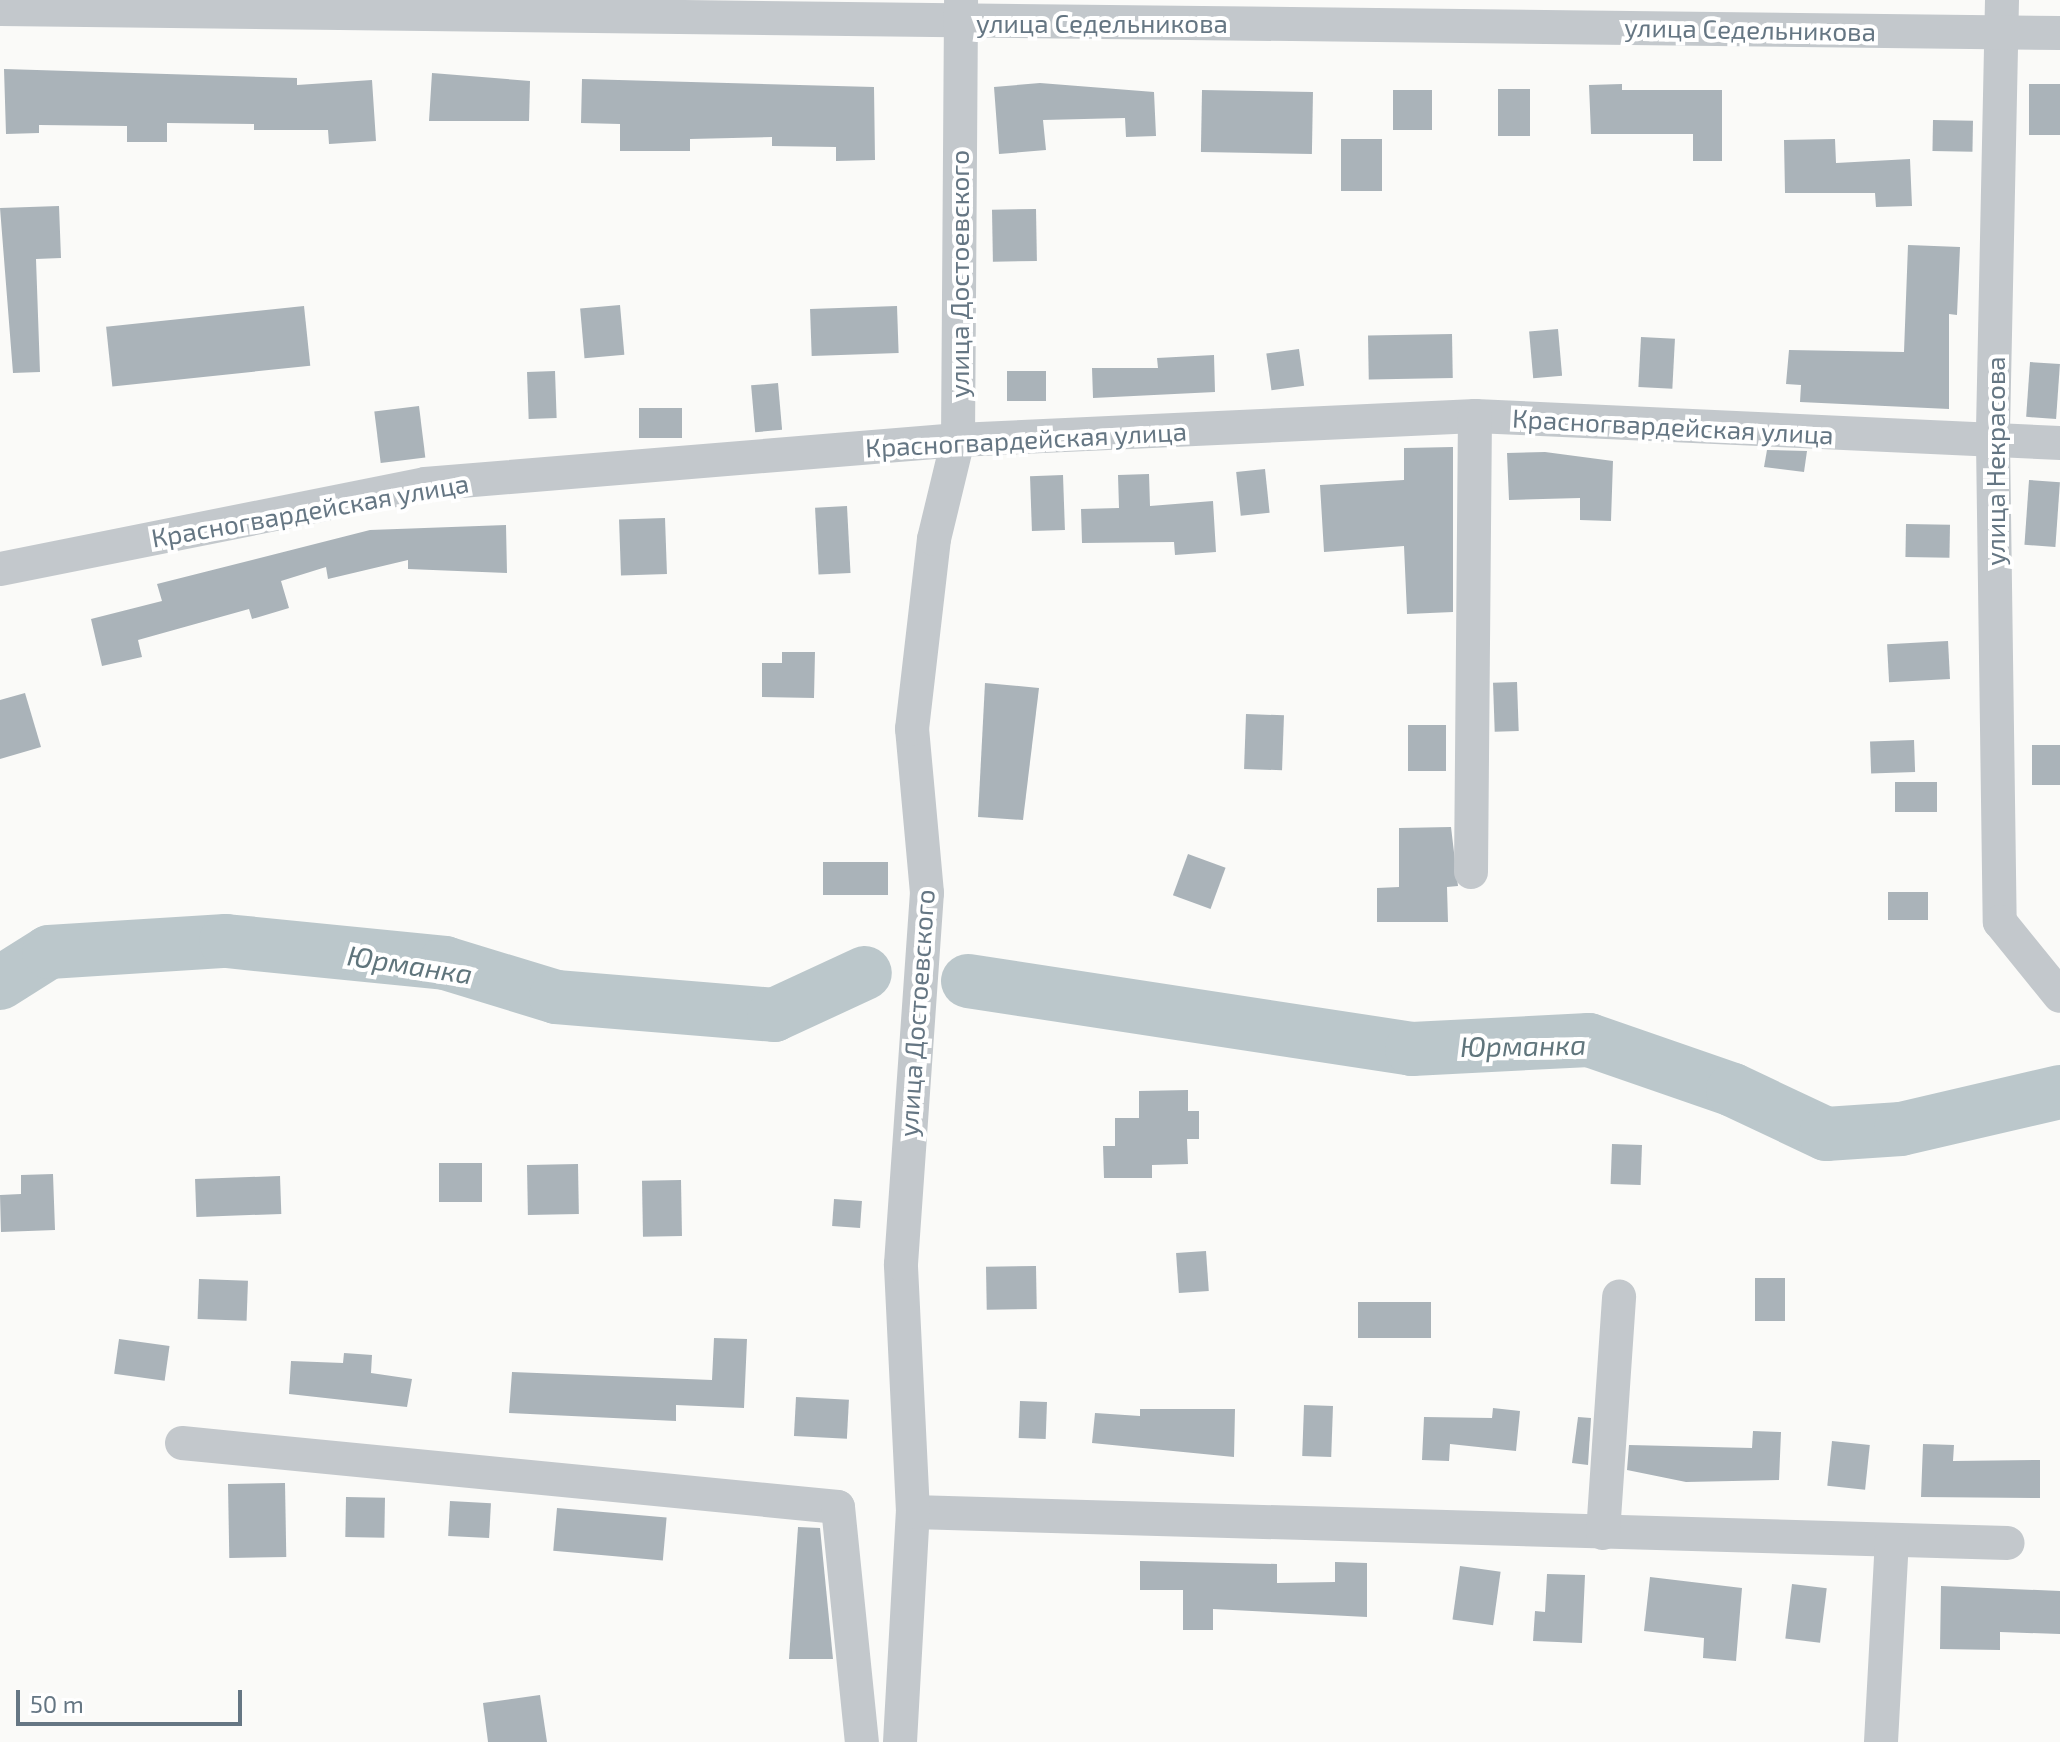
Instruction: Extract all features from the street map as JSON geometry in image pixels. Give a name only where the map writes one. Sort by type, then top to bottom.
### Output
[{"type":"street","name":"улица Седельникова","points":[[0,9],[2002,16],[2060,33]]},
{"type":"street","name":"улица Достоевского","points":[[900,1742],[913,1512],[901,1264],[927,893],[912,729],[934,539],[958,440],[961,11]]},
{"type":"street","name":"улица Некрасова","points":[[2002,16],[1993,442],[2000,922],[2060,996]]},
{"type":"street","name":"Красногвардейская улица","points":[[0,569],[425,484],[958,440],[1475,416],[2060,443]]},
{"type":"street","points":[[1471,872],[1475,416]]},
{"type":"street","points":[[1603,1533],[1619,1297]]},
{"type":"street","points":[[182,1443],[838,1507],[862,1742]]},
{"type":"street","points":[[913,1512],[2008,1543]]},
{"type":"street","points":[[1881,1742],[1892,1541]]},
{"type":"building","points":[[4,69],[297,78],[297,85],[372,80],[376,141],[329,144],[328,130],[254,130],[254,124],[167,123],[167,142],[127,142],[127,126],[39,125],[39,133],[6,134]]},
{"type":"building","points":[[432,73],[530,81],[529,121],[429,121]]},
{"type":"building","points":[[582,79],[874,87],[875,160],[836,161],[836,147],[772,146],[772,137],[690,139],[690,151],[620,151],[620,124],[581,123]]},
{"type":"building","points":[[1040,83],[1154,92],[1156,136],[1126,137],[1125,118],[1043,120],[1046,150],[999,154],[994,87]]},
{"type":"building","points":[[1622,84],[1622,90],[1722,90],[1722,161],[1693,161],[1693,134],[1591,134],[1589,85]]},
{"type":"building","points":[[2029,84],[2060,84],[2060,135],[2029,135]]},
{"type":"building","points":[[1498,89],[1530,89],[1530,136],[1498,136]]},
{"type":"building","points":[[1202,90],[1313,92],[1312,154],[1201,152]]},
{"type":"building","points":[[1393,90],[1432,90],[1432,130],[1393,130]]},
{"type":"building","points":[[1933,120],[1973,121],[1972,152],[1932,151]]},
{"type":"building","points":[[1341,139],[1382,139],[1382,191],[1341,191]]},
{"type":"building","points":[[1835,139],[1836,163],[1910,159],[1912,206],[1876,207],[1875,193],[1785,193],[1784,140]]},
{"type":"building","points":[[59,206],[61,258],[36,259],[40,372],[13,373],[0,208]]},
{"type":"building","points":[[1036,209],[1037,261],[993,262],[992,210]]},
{"type":"building","points":[[1908,245],[1960,247],[1957,315],[1949,314],[1949,409],[1800,402],[1801,385],[1786,384],[1789,350],[1904,352]]},
{"type":"building","points":[[620,305],[624,355],[585,358],[580,308]]},
{"type":"building","points":[[304,306],[310,366],[112,386],[106,327]]},
{"type":"building","points":[[897,306],[899,353],[812,356],[810,309]]},
{"type":"building","points":[[1558,329],[1562,376],[1533,378],[1529,332]]},
{"type":"building","points":[[1452,334],[1453,378],[1369,379],[1368,335]]},
{"type":"building","points":[[1641,337],[1675,339],[1672,389],[1638,387]]},
{"type":"building","points":[[1299,349],[1304,386],[1271,390],[1266,354]]},
{"type":"building","points":[[1214,355],[1215,392],[1093,398],[1092,368],[1158,368],[1157,358]]},
{"type":"building","points":[[2030,362],[2060,364],[2056,419],[2026,417]]},
{"type":"building","points":[[555,371],[557,418],[529,419],[527,372]]},
{"type":"building","points":[[1007,371],[1046,371],[1046,401],[1007,401]]},
{"type":"building","points":[[778,383],[782,430],[755,432],[751,385]]},
{"type":"building","points":[[419,406],[425,458],[381,463],[374,411]]},
{"type":"building","points":[[639,408],[682,408],[682,438],[639,438]]},
{"type":"building","points":[[1453,447],[1453,612],[1407,614],[1404,546],[1324,552],[1320,485],[1404,480],[1404,448]]},
{"type":"building","points":[[1767,450],[1807,451],[1804,472],[1764,467]]},
{"type":"building","points":[[1545,452],[1613,461],[1611,521],[1580,520],[1580,498],[1509,500],[1507,453]]},
{"type":"building","points":[[1265,469],[1270,513],[1241,516],[1236,472]]},
{"type":"building","points":[[1149,474],[1150,506],[1213,501],[1216,552],[1175,555],[1174,542],[1082,543],[1081,509],[1119,508],[1118,475]]},
{"type":"building","points":[[1063,475],[1065,530],[1032,531],[1030,476]]},
{"type":"building","points":[[2029,480],[2060,482],[2055,547],[2024,545]]},
{"type":"building","points":[[847,506],[851,573],[819,575],[815,508]]},
{"type":"building","points":[[665,518],[667,574],[621,576],[619,520]]},
{"type":"building","points":[[1906,524],[1950,525],[1949,558],[1905,557]]},
{"type":"building","points":[[506,525],[507,573],[408,569],[408,560],[328,579],[326,567],[281,581],[289,608],[252,619],[249,609],[138,640],[142,657],[102,666],[91,619],[162,601],[157,584],[370,530]]},
{"type":"building","points":[[1948,641],[1950,679],[1889,682],[1887,644]]},
{"type":"building","points":[[782,652],[815,652],[814,698],[762,697],[762,663],[782,663]]},
{"type":"building","points":[[1517,682],[1519,731],[1495,732],[1493,683]]},
{"type":"building","points":[[985,683],[1039,688],[1023,820],[978,817]]},
{"type":"building","points":[[25,693],[41,747],[0,759],[0,700]]},
{"type":"building","points":[[1246,714],[1284,715],[1282,770],[1244,769]]},
{"type":"building","points":[[1408,725],[1446,725],[1446,771],[1408,771]]},
{"type":"building","points":[[1914,740],[1915,772],[1871,774],[1870,742]]},
{"type":"building","points":[[2032,745],[2060,745],[2060,785],[2032,785]]},
{"type":"building","points":[[1895,782],[1937,782],[1937,812],[1895,812]]},
{"type":"building","points":[[1451,827],[1458,886],[1447,887],[1448,922],[1377,922],[1377,888],[1399,887],[1399,828]]},
{"type":"building","points":[[1188,854],[1226,868],[1211,909],[1173,895]]},
{"type":"building","points":[[823,862],[888,862],[888,895],[823,895]]},
{"type":"building","points":[[1888,892],[1928,892],[1928,920],[1888,920]]},
{"type":"building","points":[[1188,1090],[1188,1111],[1199,1111],[1199,1139],[1187,1139],[1188,1164],[1152,1165],[1152,1178],[1104,1178],[1103,1146],[1115,1146],[1115,1118],[1139,1118],[1139,1091]]},
{"type":"building","points":[[1612,1144],[1642,1145],[1641,1185],[1611,1184]]},
{"type":"building","points":[[439,1163],[482,1163],[482,1202],[439,1202]]},
{"type":"building","points":[[578,1164],[579,1214],[528,1215],[527,1165]]},
{"type":"building","points":[[53,1174],[55,1230],[1,1232],[0,1195],[21,1194],[21,1175]]},
{"type":"building","points":[[280,1176],[281,1214],[196,1217],[195,1179]]},
{"type":"building","points":[[681,1180],[682,1236],[643,1237],[642,1181]]},
{"type":"building","points":[[834,1199],[862,1201],[860,1228],[832,1226]]},
{"type":"building","points":[[1206,1251],[1209,1291],[1179,1293],[1176,1253]]},
{"type":"building","points":[[1036,1266],[1037,1309],[987,1310],[986,1267]]},
{"type":"building","points":[[1755,1278],[1785,1278],[1785,1321],[1755,1321]]},
{"type":"building","points":[[199,1279],[248,1281],[247,1321],[198,1319]]},
{"type":"building","points":[[1358,1302],[1431,1302],[1431,1338],[1358,1338]]},
{"type":"building","points":[[714,1338],[747,1339],[744,1408],[676,1405],[676,1421],[509,1413],[512,1372],[712,1380]]},
{"type":"building","points":[[119,1339],[170,1346],[165,1381],[114,1374]]},
{"type":"building","points":[[344,1353],[372,1355],[371,1373],[412,1379],[407,1407],[289,1394],[291,1361],[343,1363]]},
{"type":"building","points":[[796,1397],[849,1400],[847,1439],[794,1436]]},
{"type":"building","points":[[1020,1401],[1047,1402],[1046,1439],[1019,1438]]},
{"type":"building","points":[[1304,1405],[1333,1406],[1331,1457],[1302,1456]]},
{"type":"building","points":[[1493,1408],[1520,1411],[1516,1451],[1450,1444],[1449,1461],[1422,1460],[1424,1417],[1492,1418]]},
{"type":"building","points":[[1140,1409],[1235,1409],[1234,1457],[1092,1443],[1095,1413],[1140,1416]]},
{"type":"building","points":[[1578,1417],[1591,1418],[1588,1465],[1572,1463]]},
{"type":"building","points":[[1753,1431],[1781,1432],[1779,1480],[1686,1482],[1627,1470],[1629,1445],[1752,1448]]},
{"type":"building","points":[[1832,1441],[1870,1445],[1865,1490],[1827,1486]]},
{"type":"building","points":[[1923,1444],[1954,1445],[1953,1461],[2040,1460],[2040,1498],[1921,1497]]},
{"type":"building","points":[[285,1483],[286,1557],[229,1558],[228,1484]]},
{"type":"building","points":[[346,1497],[385,1498],[384,1538],[345,1537]]},
{"type":"building","points":[[450,1501],[491,1503],[489,1538],[448,1536]]},
{"type":"building","points":[[557,1508],[667,1518],[663,1560],[553,1551]]},
{"type":"building","points":[[798,1527],[820,1528],[833,1659],[789,1659]]},
{"type":"building","points":[[1140,1561],[1277,1564],[1277,1583],[1335,1582],[1335,1562],[1367,1563],[1367,1617],[1213,1609],[1213,1630],[1183,1630],[1183,1590],[1140,1590]]},
{"type":"building","points":[[1460,1566],[1501,1572],[1493,1625],[1452,1619]]},
{"type":"building","points":[[1547,1574],[1585,1575],[1582,1643],[1533,1641],[1535,1611],[1545,1612]]},
{"type":"building","points":[[1650,1577],[1742,1588],[1736,1661],[1703,1658],[1704,1638],[1644,1631]]},
{"type":"building","points":[[1792,1584],[1827,1588],[1820,1643],[1785,1639]]},
{"type":"building","points":[[1941,1586],[2060,1591],[2060,1634],[2000,1632],[2000,1650],[1940,1649]]},
{"type":"building","points":[[540,1695],[547,1742],[488,1742],[483,1703]]},
{"type":"waterway","name":"Юрманка","points":[[0,983],[49,952],[226,941],[445,963],[556,997],[774,1015],[865,973]]},
{"type":"waterway","name":"Юрманка","points":[[968,981],[1412,1049],[1589,1040],[1733,1090],[1826,1134],[1901,1129],[2060,1092]]}]
